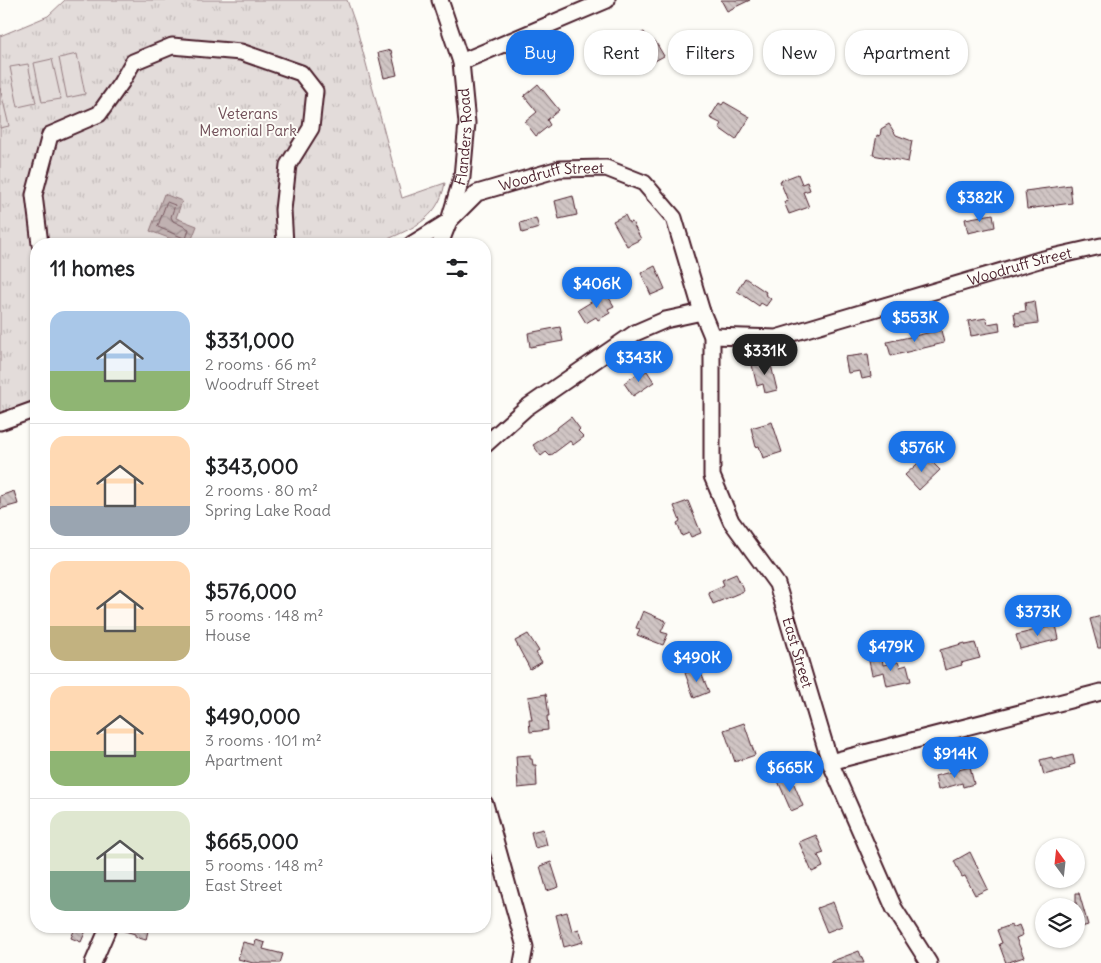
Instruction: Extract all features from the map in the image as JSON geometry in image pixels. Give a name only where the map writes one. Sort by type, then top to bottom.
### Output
[{"type":"street","name":"Flanders Road","points":[[440,0],[461,62],[467,123],[462,177],[442,238]]},
{"type":"street","points":[[461,62],[606,0]]},
{"type":"street","points":[[39,238],[34,195],[50,135],[98,114],[121,84],[134,62],[172,46],[241,52],[300,73],[315,91],[312,128],[288,165],[283,210],[285,238]]},
{"type":"street","name":"Woodruff Street","points":[[421,238],[449,220],[477,193],[559,169],[606,168],[644,182],[674,218],[702,312],[712,336],[776,338],[1040,260],[1101,246]]},
{"type":"street","points":[[491,440],[526,408],[635,333],[665,320],[702,312]]},
{"type":"street","name":"East Street","points":[[712,336],[712,476],[731,521],[777,584],[830,762],[894,908],[929,963]]},
{"type":"street","points":[[0,422],[30,411]]},
{"type":"street","points":[[830,762],[1101,692]]},
{"type":"street","points":[[491,826],[525,948],[522,963]]},
{"type":"street","points":[[93,963],[106,933]]},
{"type":"green space","name":"Veterans Memorial Park","points":[[65,0],[347,0],[356,26],[402,198],[445,183],[436,207],[420,222],[390,238],[30,238],[30,402],[0,413],[0,36],[48,16]]},
{"type":"green space","points":[[77,54],[85,94],[67,98],[59,58]]},
{"type":"green space","points":[[52,59],[61,99],[42,102],[34,63]]},
{"type":"green space","points":[[28,64],[36,103],[18,107],[10,67]]},
{"type":"green space","points":[[0,88],[9,126],[0,128]]},
{"type":"water","points":[[164,194],[182,201],[176,218],[197,226],[192,238],[169,238],[150,231]]},
{"type":"building","points":[[721,0],[750,0],[727,11]]},
{"type":"building","points":[[658,46],[664,56],[658,59]]},
{"type":"building","points":[[391,50],[397,75],[384,78],[378,53]]},
{"type":"building","points":[[538,84],[559,110],[547,120],[550,125],[536,136],[525,122],[537,112],[524,96]]},
{"type":"building","points":[[724,102],[750,117],[736,140],[719,128],[722,124],[710,118],[719,103],[722,105]]},
{"type":"building","points":[[889,124],[896,135],[912,141],[908,162],[873,155],[877,135],[880,136],[881,129]]},
{"type":"building","points":[[798,174],[802,184],[807,182],[810,190],[803,192],[809,207],[789,214],[784,202],[788,201],[780,181]]},
{"type":"building","points":[[1070,185],[1072,203],[1027,209],[1025,191]]},
{"type":"building","points":[[573,196],[577,215],[559,219],[555,201]]},
{"type":"building","points":[[993,214],[995,227],[968,233],[965,219]]},
{"type":"building","points":[[625,215],[629,223],[632,222],[641,239],[627,246],[613,221]]},
{"type":"building","points":[[536,218],[539,228],[522,233],[520,223]]},
{"type":"building","points":[[655,266],[665,289],[651,295],[641,273]]},
{"type":"building","points":[[745,278],[766,292],[765,294],[771,299],[766,306],[761,303],[759,306],[737,291]]},
{"type":"building","points":[[606,293],[614,306],[608,309],[610,313],[598,320],[596,317],[586,323],[578,310]]},
{"type":"building","points":[[1035,301],[1038,323],[1016,326],[1014,313],[1026,311],[1025,303]]},
{"type":"building","points":[[986,318],[988,324],[999,322],[1000,331],[971,336],[968,321]]},
{"type":"building","points":[[560,327],[563,341],[530,347],[528,333]]},
{"type":"building","points":[[941,330],[944,343],[891,356],[887,342]]},
{"type":"building","points":[[868,354],[871,377],[862,379],[860,371],[848,373],[845,357]]},
{"type":"building","points":[[770,361],[777,390],[765,393],[763,384],[757,386],[752,365]]},
{"type":"building","points":[[647,371],[654,382],[633,396],[624,383],[640,372],[641,374]]},
{"type":"building","points":[[571,417],[580,429],[578,431],[584,437],[573,445],[570,441],[550,456],[546,452],[541,456],[533,445]]},
{"type":"building","points":[[772,422],[782,452],[763,458],[759,446],[756,447],[751,428]]},
{"type":"building","points":[[926,456],[940,470],[919,490],[905,475]]},
{"type":"building","points":[[14,491],[18,504],[0,509],[0,496]]},
{"type":"building","points":[[688,501],[701,533],[691,537],[689,533],[682,536],[677,523],[680,521],[674,506]]},
{"type":"building","points":[[736,574],[744,591],[713,604],[708,592],[724,585],[722,580]]},
{"type":"building","points":[[643,611],[666,621],[661,632],[668,634],[663,645],[637,635],[640,629],[636,628]]},
{"type":"building","points":[[1101,616],[1101,648],[1098,648],[1090,619]]},
{"type":"building","points":[[1056,625],[1059,639],[1020,649],[1016,635]]},
{"type":"building","points":[[528,634],[539,651],[536,653],[542,662],[530,669],[515,641]]},
{"type":"building","points":[[965,643],[966,645],[975,643],[980,658],[945,670],[940,650]]},
{"type":"building","points":[[882,658],[883,665],[898,662],[900,667],[907,665],[911,681],[887,686],[884,672],[872,675],[869,661]]},
{"type":"building","points":[[699,668],[709,692],[694,698],[685,673]]},
{"type":"building","points":[[546,694],[549,716],[547,716],[548,730],[530,732],[529,720],[532,720],[528,697]]},
{"type":"building","points":[[744,723],[755,755],[735,762],[724,730]]},
{"type":"building","points":[[530,755],[533,765],[536,765],[537,786],[518,788],[516,756]]},
{"type":"building","points":[[1073,755],[1075,764],[1069,766],[1070,768],[1044,775],[1040,760],[1052,757],[1053,760]]},
{"type":"building","points":[[970,767],[974,784],[963,787],[962,783],[938,790],[935,776]]},
{"type":"building","points":[[790,774],[803,806],[791,811],[778,781]]},
{"type":"building","points":[[543,829],[547,845],[535,848],[531,832]]},
{"type":"building","points":[[816,835],[824,853],[818,855],[823,867],[812,872],[799,842]]},
{"type":"building","points":[[970,852],[988,889],[975,895],[965,876],[962,877],[954,861]]},
{"type":"building","points":[[551,862],[559,887],[547,891],[540,866]]},
{"type":"building","points":[[1076,893],[1079,893],[1080,898],[1076,898]]},
{"type":"building","points":[[833,902],[842,926],[827,932],[817,908]]},
{"type":"building","points":[[567,912],[572,931],[579,929],[583,942],[564,947],[556,915]]},
{"type":"building","points":[[1085,914],[1088,925],[1085,926]]},
{"type":"building","points":[[1011,925],[1012,928],[1019,925],[1023,935],[1016,938],[1024,957],[1006,963],[999,944],[1002,943],[997,930]]},
{"type":"building","points":[[73,933],[85,933],[81,942],[71,938]]},
{"type":"building","points":[[132,933],[148,933],[146,940],[135,937],[135,934]]},
{"type":"building","points":[[256,940],[265,943],[263,949],[283,954],[280,963],[253,963],[238,959],[243,942],[255,945]]},
{"type":"building","points":[[859,951],[864,963],[830,963],[830,962]]}]
